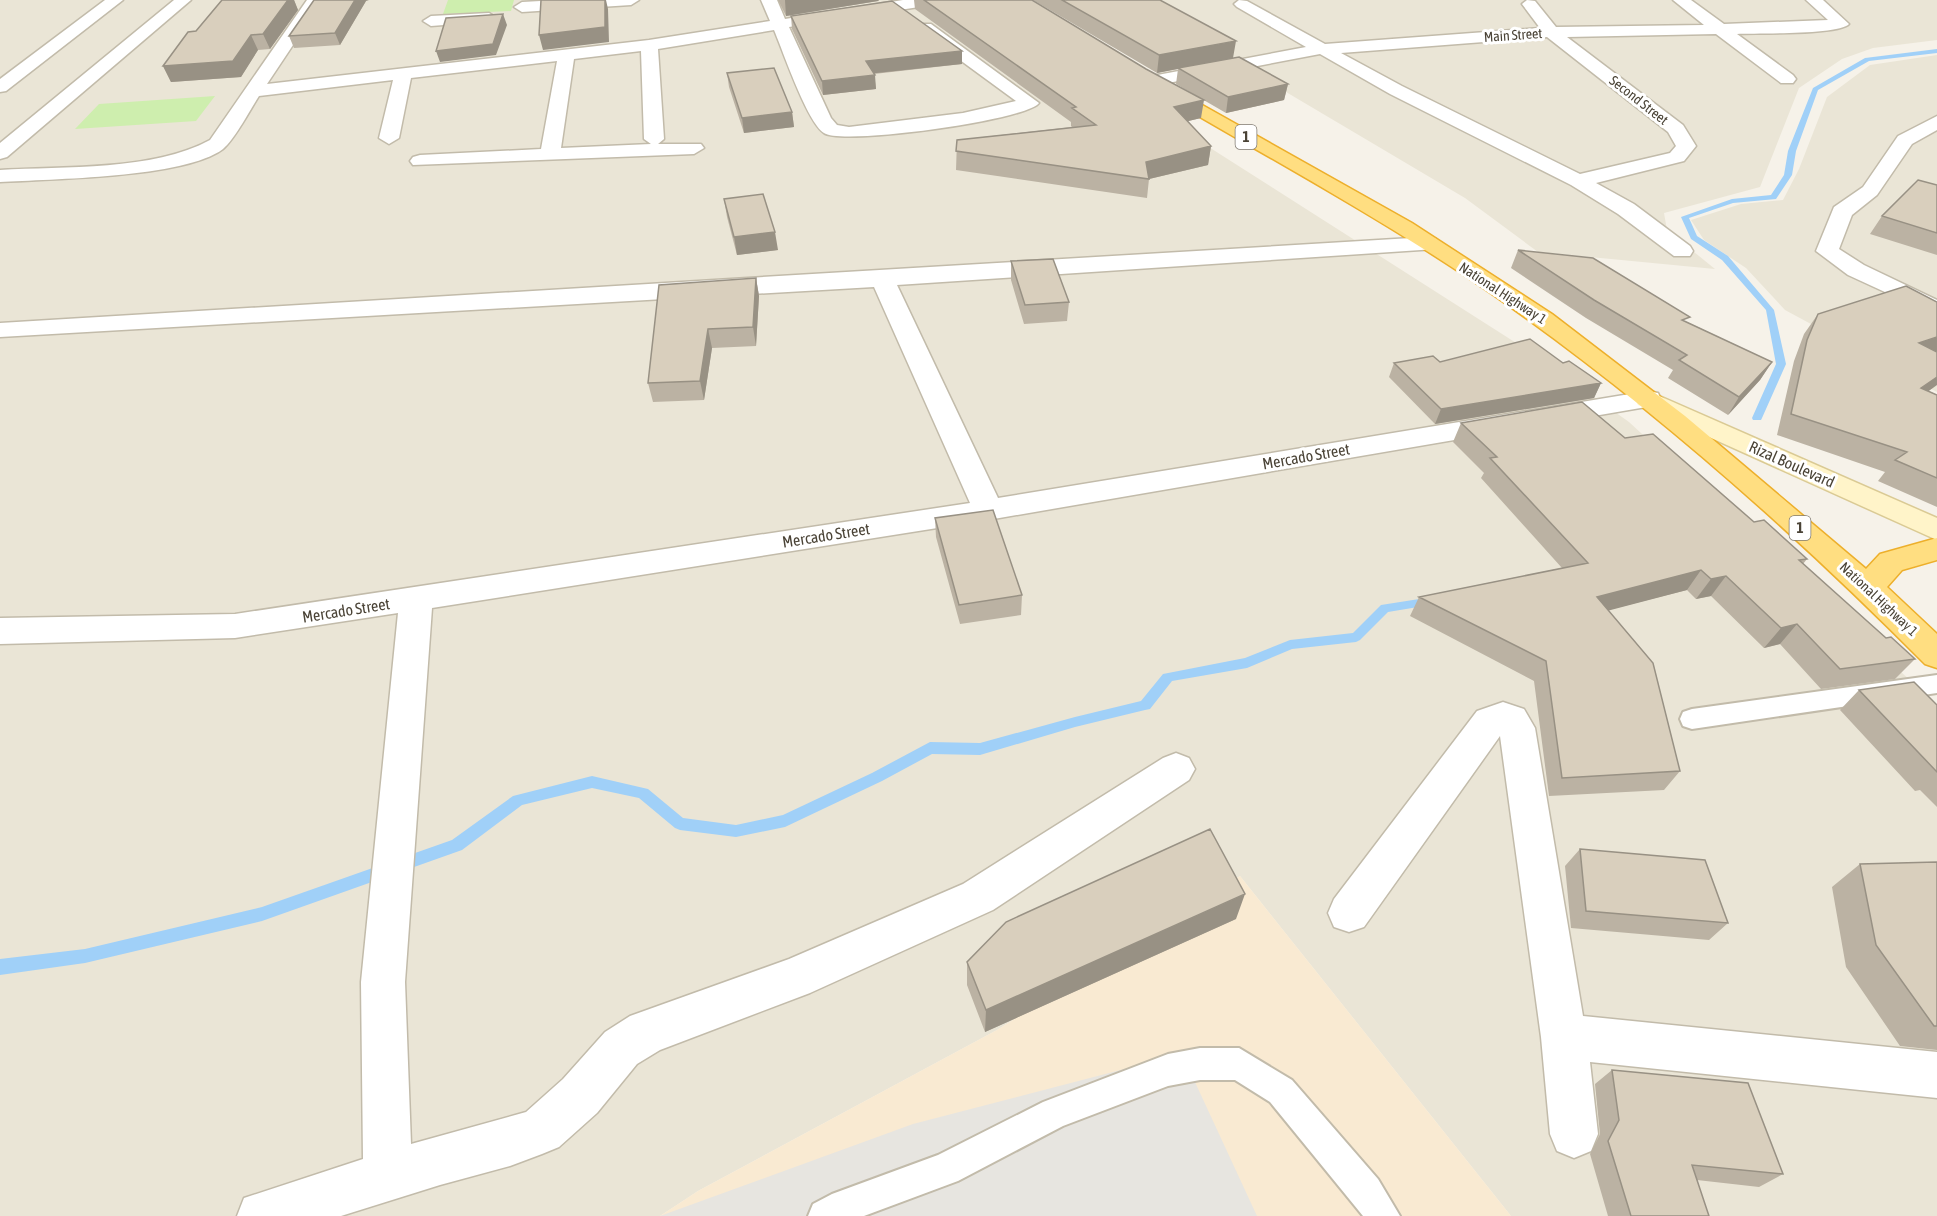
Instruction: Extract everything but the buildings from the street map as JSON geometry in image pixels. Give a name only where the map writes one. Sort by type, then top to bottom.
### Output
[{"type":"highway","name":"National Highway 1","points":[[1133,70],[1428,244],[1542,318],[1648,399],[1868,588],[1934,648]]},
{"type":"highway","points":[[1868,588],[1891,562],[1937,549]]},
{"type":"main road","name":"Rizal Boulevard","points":[[1648,399],[1937,530]]},
{"type":"street","points":[[0,87],[115,0]]},
{"type":"street","points":[[0,153],[183,0]]},
{"type":"street","points":[[0,176],[135,165],[198,156],[217,144],[315,0]]},
{"type":"street","points":[[425,38],[439,0]]},
{"type":"street","points":[[431,21],[521,18],[631,0]]},
{"type":"street","points":[[769,0],[822,120],[831,130],[849,133],[961,119],[1000,113],[1030,103],[892,3]]},
{"type":"street","points":[[252,91],[649,45],[780,25],[892,3],[932,0]]},
{"type":"street","points":[[1681,0],[1788,79]]},
{"type":"street","name":"Main Street","points":[[1152,81],[1321,49],[1551,32],[1795,28],[1841,24],[1814,0]]},
{"type":"street","points":[[1238,2],[1396,90],[1578,181],[1626,209],[1682,251]]},
{"type":"street","name":"Second Street","points":[[1530,4],[1551,32],[1676,129],[1686,146],[1677,157],[1578,181]]},
{"type":"street","points":[[516,61],[521,18]]},
{"type":"street","points":[[649,45],[654,139]]},
{"type":"street","points":[[550,153],[566,56]]},
{"type":"street","points":[[389,138],[403,74]]},
{"type":"street","points":[[1937,122],[1905,140],[1870,191],[1842,212],[1827,251],[1856,270],[1937,309]]},
{"type":"street","points":[[420,161],[550,153],[694,148]]},
{"type":"street","points":[[0,330],[882,279],[1428,244]]},
{"type":"street","points":[[882,279],[988,510]]},
{"type":"street","name":"Mercado Street","points":[[0,631],[235,626],[988,510],[1648,399]]},
{"type":"street","points":[[388,1177],[383,982],[416,599]]},
{"type":"street","points":[[1349,913],[1490,721],[1503,716],[1511,719],[1517,728],[1564,1037],[1574,1134]]},
{"type":"street","points":[[262,1216],[440,1160],[510,1142],[542,1130],[580,1096],[621,1048],[646,1032],[795,978],[978,897],[1176,769]]},
{"type":"street","points":[[1564,1037],[1937,1075]]},
{"type":"lane","points":[[1692,718],[1937,684]]},
{"type":"lane","points":[[825,1216],[844,1206],[946,1169],[1054,1113],[1168,1070],[1200,1064],[1239,1064],[1281,1090],[1366,1191],[1383,1216]]},
{"type":"shaded area","points":[[0,0],[978,0],[1532,353],[1629,422],[1937,705],[1937,1216],[1511,1216],[1240,876],[997,1030],[698,1191],[660,1216],[0,1216]]},
{"type":"shaded area","points":[[1131,0],[1937,0],[1937,40],[1873,48],[1842,59],[1799,88],[1760,187],[1664,213],[1667,230],[1715,269],[1538,252],[1465,198]]},
{"type":"shaded area","points":[[1937,55],[1937,392],[1785,310],[1746,268],[1704,240],[1691,220],[1741,204],[1783,200],[1799,169],[1827,97],[1870,65]]},
{"type":"shaded area","points":[[1240,876],[1511,1216],[660,1216],[698,1191],[997,1030]]},
{"type":"shaded area","points":[[1182,1054],[1257,1216],[660,1216],[913,1124]]},
{"type":"green space","points":[[448,0],[514,0],[511,11],[443,14]]},
{"type":"green space","points":[[215,96],[196,121],[75,129],[99,104]]},
{"type":"waterway","points":[[1757,418],[1781,364],[1770,310],[1725,258],[1694,237],[1685,217],[1732,201],[1773,197],[1788,175],[1792,151],[1815,89],[1867,59],[1937,51]]},
{"type":"waterway","points":[[0,967],[85,956],[262,914],[457,845],[518,800],[592,782],[643,793],[680,824],[736,831],[785,821],[877,777],[930,748],[980,749],[1145,705],[1168,677],[1247,663],[1290,645],[1356,637],[1385,608],[1432,601]]}]
